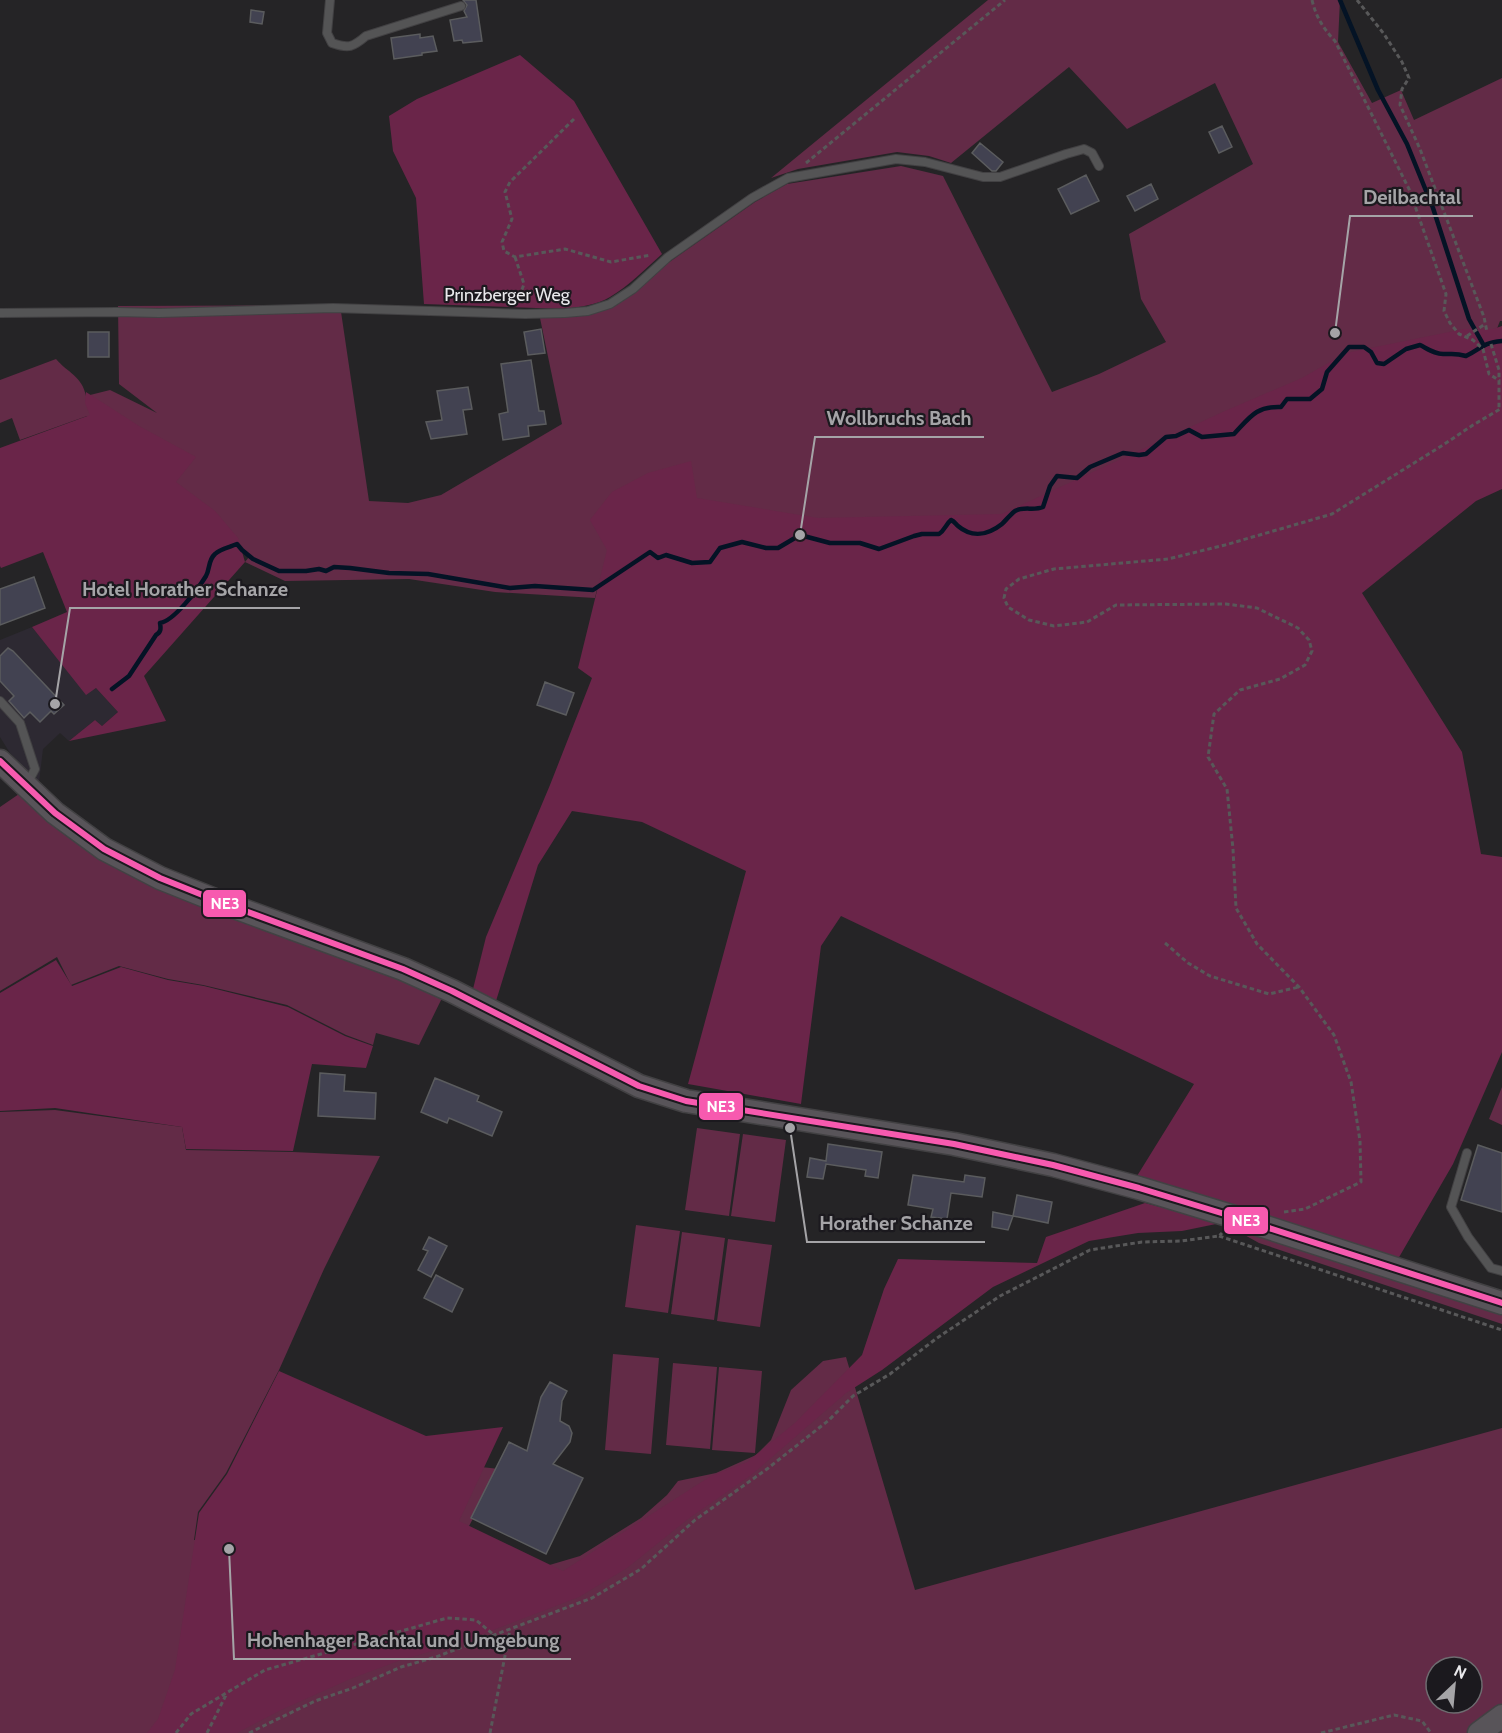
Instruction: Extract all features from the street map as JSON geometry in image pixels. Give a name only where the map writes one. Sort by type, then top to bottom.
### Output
[{"type":"main road","points":[[1,766],[55,813],[104,849],[160,878],[403,969],[452,991],[639,1086],[686,1101],[954,1144],[1053,1165],[1242,1219],[1502,1303]]},
{"type":"main road","points":[[1479,1733],[1502,1716]]},
{"type":"lane","points":[[330,0],[327,33],[332,43],[344,47],[355,45],[366,36],[461,6]]},
{"type":"lane","name":"Prinzberger Weg","points":[[0,313],[159,313],[333,308],[427,312],[565,313],[588,311],[610,304],[633,289],[668,257],[752,198],[788,178],[896,159],[925,162],[983,177],[1000,177],[1084,149],[1092,153],[1099,166]]},
{"type":"lane","points":[[0,701],[20,723],[35,769],[25,787]]},
{"type":"lane","points":[[1467,1154],[1451,1207],[1468,1237],[1491,1268],[1502,1271]]},
{"type":"path","points":[[788,178],[1005,0]]},
{"type":"path","points":[[1312,0],[1315,13],[1335,41],[1409,189],[1446,294],[1444,311],[1459,334],[1467,336],[1483,349],[1489,374],[1500,381]]},
{"type":"path","points":[[1357,0],[1390,43],[1402,62],[1408,78]]},
{"type":"path","points":[[1413,75],[1408,78],[1402,89],[1401,105],[1484,317],[1487,332]]},
{"type":"path","points":[[513,313],[524,284],[514,257],[504,251],[502,242],[512,219],[504,192],[510,182],[574,119]]},
{"type":"path","points":[[514,257],[565,249],[611,262],[650,255],[668,257]]},
{"type":"path","points":[[1467,336],[1485,324]]},
{"type":"path","points":[[1283,1212],[1305,1209],[1361,1182],[1360,1141],[1351,1082],[1334,1035],[1297,987],[1257,944],[1236,908],[1227,789],[1208,757],[1214,714],[1240,690],[1280,679],[1305,665],[1312,651],[1309,640],[1298,628],[1257,608],[1226,604],[1116,605],[1087,622],[1054,626],[1029,620],[1008,607],[1004,598],[1006,589],[1019,579],[1054,569],[1168,559],[1332,514],[1501,408],[1499,370],[1491,344]]},
{"type":"path","points":[[1166,944],[1188,963],[1210,976],[1269,994],[1297,987]]},
{"type":"path","points":[[1219,1236],[1242,1219]]},
{"type":"path","points":[[249,1733],[315,1701],[353,1688],[401,1666],[436,1657],[591,1598],[641,1569],[695,1520],[767,1469],[829,1420],[853,1396],[890,1374],[1000,1296],[1090,1250],[1142,1242],[1181,1241],[1219,1236],[1502,1330]]},
{"type":"path","points":[[176,1733],[191,1714],[265,1670],[447,1618],[476,1620],[494,1635]]},
{"type":"path","points":[[490,1733],[510,1629]]},
{"type":"path","points":[[207,1733],[228,1692]]},
{"type":"path","points":[[1321,1733],[1394,1714],[1422,1721],[1431,1733]]},
{"type":"shaded area","points":[[988,0],[1340,0],[1338,42],[1372,103],[1401,90],[1414,120],[1502,78],[1502,321],[1494,336],[1344,364],[1042,508],[598,585],[595,598],[495,592],[409,579],[285,581],[245,562],[249,557],[87,416],[20,440],[12,418],[0,423],[0,380],[56,359],[78,379],[86,396],[110,390],[157,413],[119,384],[118,306],[340,305],[369,501],[408,503],[441,495],[562,424],[540,318],[565,317],[636,292],[668,263],[755,202],[787,184],[901,166],[943,176],[1052,392],[1099,374],[1166,342],[1141,299],[1129,234],[1253,164],[1215,83],[1127,129],[1069,67],[951,163],[929,156],[897,152],[798,169],[771,178]]},
{"type":"shaded area","points":[[520,55],[574,101],[662,254],[617,293],[605,300],[588,305],[564,309],[424,304],[416,198],[393,151],[389,116],[417,99]]},
{"type":"shaded area","points":[[1502,326],[1502,489],[1476,501],[1362,593],[1462,752],[1481,854],[1502,857],[1502,1052],[1453,1164],[1398,1259],[1137,1176],[1194,1084],[841,916],[821,946],[801,1104],[688,1084],[746,871],[642,822],[572,811],[538,865],[496,1001],[473,989],[486,937],[592,678],[578,668],[607,550],[590,520],[612,492],[648,473],[691,461],[697,498],[818,518],[1002,514],[1302,378],[1346,353],[1464,329],[1493,329]]},
{"type":"shaded area","points":[[86,392],[139,426],[196,457],[176,482],[215,511],[238,538],[245,562],[144,676],[166,721],[69,741],[95,720],[102,726],[118,712],[96,688],[86,695],[32,627],[67,612],[43,552],[1,568],[0,566],[0,448],[90,415],[85,403]]},
{"type":"shaded area","points":[[32,627],[86,694],[96,688],[118,712],[102,726],[95,720],[69,741],[60,733],[43,749],[39,783],[10,753],[0,737],[0,640]]},
{"type":"shaded area","points":[[19,794],[51,819],[443,996],[419,1045],[376,1033],[373,1045],[346,1035],[287,1005],[119,966],[71,985],[57,957],[0,991],[0,807]]},
{"type":"shaded area","points":[[56,960],[72,986],[121,967],[288,1007],[345,1036],[373,1046],[366,1068],[312,1064],[293,1151],[186,1149],[182,1127],[55,1108],[0,1111],[0,993]]},
{"type":"shaded area","points":[[1502,1087],[1502,1125],[1489,1119]]},
{"type":"shaded area","points":[[55,1110],[182,1127],[186,1150],[380,1156],[324,1269],[279,1370],[226,1473],[198,1512],[194,1540],[211,1541],[402,1458],[499,1469],[468,1528],[472,1588],[580,1556],[641,1518],[667,1495],[678,1481],[716,1473],[756,1455],[771,1440],[791,1390],[823,1361],[846,1357],[915,1590],[1502,1428],[1502,1733],[0,1733],[0,1112]]},
{"type":"shaded area","points":[[697,1128],[740,1134],[729,1216],[685,1210]]},
{"type":"shaded area","points":[[743,1134],[786,1140],[775,1222],[731,1216]]},
{"type":"shaded area","points":[[1145,1203],[1221,1223],[1182,1231],[1138,1233],[1089,1241],[993,1287],[882,1370],[846,1393],[750,1476],[688,1519],[627,1568],[579,1597],[462,1642],[398,1661],[350,1679],[237,1733],[147,1733],[158,1719],[175,1670],[199,1513],[227,1474],[279,1371],[426,1436],[503,1427],[459,1521],[563,1571],[711,1476],[747,1462],[795,1423],[862,1355],[884,1289],[898,1259],[1037,1263],[1046,1237]]},
{"type":"shaded area","points":[[636,1225],[680,1231],[668,1313],[625,1307]]},
{"type":"shaded area","points":[[1245,1230],[1502,1311],[1502,1324],[1259,1243],[1241,1233]]},
{"type":"shaded area","points":[[682,1232],[725,1238],[714,1320],[671,1314]]},
{"type":"shaded area","points":[[728,1239],[772,1245],[760,1327],[717,1321]]},
{"type":"shaded area","points":[[613,1354],[659,1358],[651,1454],[605,1450]]},
{"type":"shaded area","points":[[673,1363],[717,1367],[710,1449],[666,1445]]},
{"type":"shaded area","points":[[719,1367],[762,1371],[755,1453],[712,1450]]},
{"type":"building","points":[[463,0],[476,0],[482,41],[463,43],[462,40],[454,41],[450,20],[467,17],[464,11],[467,5]]},
{"type":"building","points":[[251,10],[264,12],[262,24],[250,22]]},
{"type":"building","points":[[420,34],[420,38],[433,36],[437,51],[394,59],[391,38]]},
{"type":"building","points":[[1222,126],[1232,147],[1219,153],[1209,132]]},
{"type":"building","points":[[980,143],[1003,162],[996,171],[992,171],[972,153]]},
{"type":"building","points":[[1086,175],[1099,201],[1071,214],[1058,189]]},
{"type":"building","points":[[1151,184],[1158,199],[1135,211],[1127,196]]},
{"type":"building","points":[[541,329],[545,353],[528,355],[524,332]]},
{"type":"building","points":[[88,332],[109,332],[109,357],[88,357]]},
{"type":"building","points":[[531,360],[539,411],[544,411],[546,424],[528,426],[529,436],[503,440],[499,414],[508,412],[501,364]]},
{"type":"building","points":[[468,387],[472,409],[463,410],[467,434],[431,439],[426,422],[442,420],[437,391]]},
{"type":"building","points":[[34,577],[45,608],[0,625],[0,589]]},
{"type":"building","points":[[8,648],[64,705],[54,714],[51,711],[40,722],[30,712],[24,718],[9,701],[14,696],[0,681],[0,656]]},
{"type":"building","points":[[545,682],[574,693],[566,715],[537,705]]},
{"type":"building","points":[[320,1073],[345,1075],[344,1091],[376,1093],[375,1119],[318,1116]]},
{"type":"building","points":[[435,1078],[479,1096],[477,1101],[502,1112],[492,1136],[449,1118],[447,1123],[421,1112]]},
{"type":"building","points":[[828,1144],[882,1152],[878,1178],[865,1176],[866,1170],[826,1164],[823,1179],[807,1177],[810,1158],[826,1161]]},
{"type":"building","points":[[1478,1145],[1502,1153],[1502,1212],[1461,1200]]},
{"type":"building","points":[[913,1175],[964,1182],[965,1175],[985,1178],[982,1197],[951,1193],[947,1219],[931,1217],[933,1209],[908,1205]]},
{"type":"building","points":[[1017,1195],[1052,1202],[1048,1223],[1013,1216]]},
{"type":"building","points":[[993,1212],[1013,1216],[1008,1230],[992,1227]]},
{"type":"building","points":[[429,1237],[447,1246],[431,1277],[418,1270],[428,1251],[423,1249]]},
{"type":"building","points":[[436,1275],[463,1289],[452,1312],[424,1298]]},
{"type":"building","points":[[550,1382],[567,1391],[562,1401],[560,1421],[569,1426],[572,1433],[570,1442],[553,1464],[583,1478],[546,1554],[471,1518],[509,1442],[527,1451],[541,1397]]},
{"type":"waterway","points":[[1340,0],[1378,90],[1407,144],[1433,208],[1469,319],[1483,344]]},
{"type":"waterway","points":[[112,689],[129,676],[160,631],[160,623],[179,611],[197,589],[206,576],[213,556],[237,544],[253,559],[279,571],[319,569],[326,571],[334,567],[389,573],[428,574],[510,588],[535,586],[593,590],[650,552],[658,558],[666,555],[692,563],[710,562],[720,548],[742,542],[766,548],[778,548],[800,535],[830,543],[860,543],[879,549],[914,536],[939,534],[951,520],[963,530],[980,534],[997,528],[1018,510],[1043,507],[1050,486],[1057,476],[1077,478],[1090,467],[1123,453],[1146,454],[1166,437],[1176,436],[1189,430],[1202,437],[1234,434],[1249,418],[1265,408],[1281,407],[1287,399],[1310,399],[1322,389],[1327,372],[1349,347],[1364,347],[1371,352],[1377,363],[1384,364],[1406,349],[1420,345],[1438,354],[1466,356],[1486,345],[1502,341]]},
{"type":"transit line","name":"NE3","points":[[0,761],[55,813],[104,849],[160,878],[403,969],[452,991],[639,1086],[686,1101],[954,1144],[1053,1165],[1241,1219],[1502,1303]]},
{"type":"place","name":"Deilbachtal","points":[[1335,333]]},
{"type":"place","name":"Wollbruchs Bach","points":[[800,535]]},
{"type":"place","name":"Hotel Horather Schanze","points":[[55,704]]},
{"type":"place","name":"Horather Schanze","points":[[790,1128]]},
{"type":"place","name":"Hohenhager Bachtal und Umgebung","points":[[229,1549]]}]
